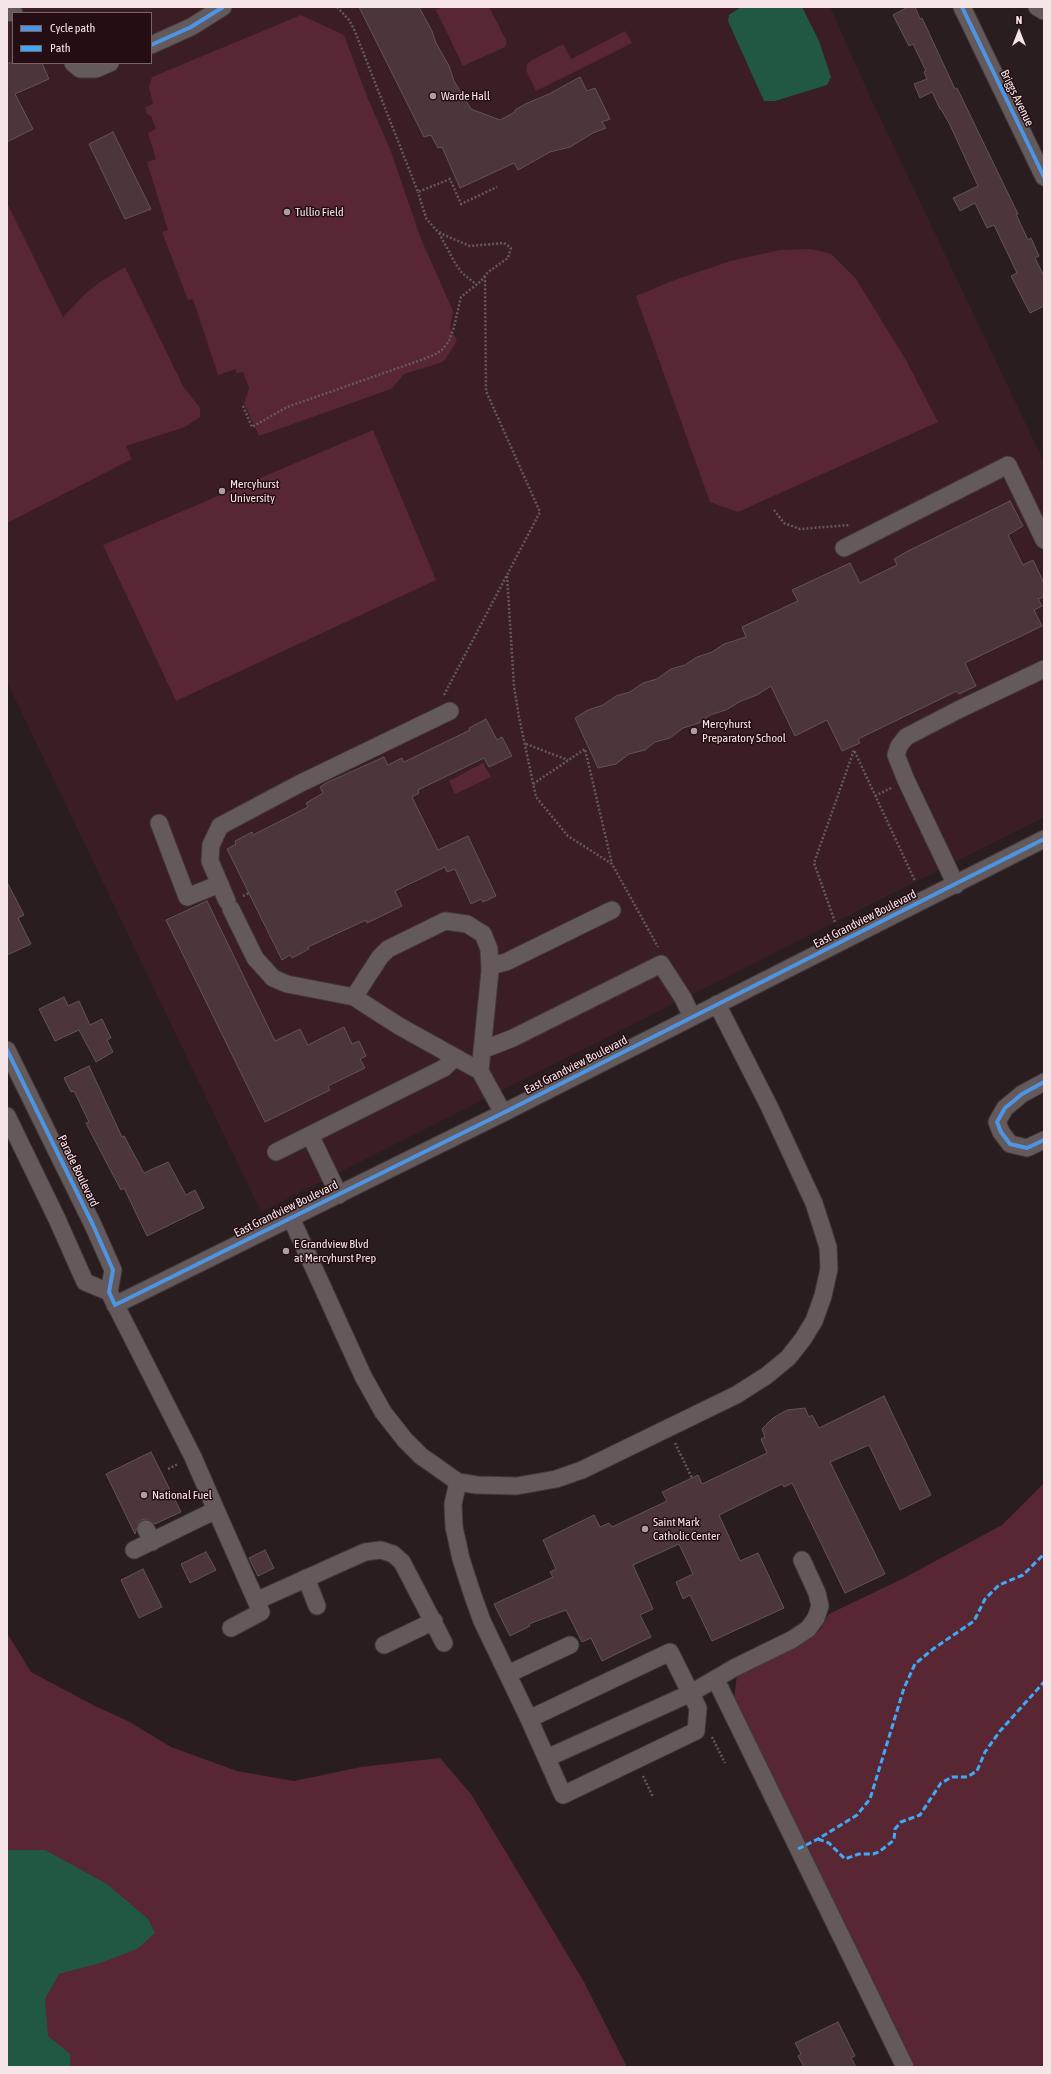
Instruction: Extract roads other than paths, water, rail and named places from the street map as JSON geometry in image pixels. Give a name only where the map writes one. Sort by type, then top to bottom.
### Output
[{"type":"street","points":[[152,44],[191,27],[223,7]]},
{"type":"street","name":"Briggs Avenue","points":[[962,7],[1044,177]]},
{"type":"street","points":[[1037,7],[1044,11]]},
{"type":"street","points":[[74,64],[80,69],[96,69],[108,64]]},
{"type":"street","points":[[844,548],[1008,465],[1044,540]]},
{"type":"street","points":[[956,885],[896,756],[899,746],[906,737],[958,710],[1044,669]]},
{"type":"street","points":[[450,711],[299,784],[220,826],[211,845],[210,861],[229,905],[255,958],[273,978],[287,984],[354,997],[399,1026],[480,1071]]},
{"type":"street","points":[[159,823],[187,897],[220,884]]},
{"type":"street","name":"East Grandview Boulevard","points":[[112,1298],[339,1195],[956,885],[1044,839]]},
{"type":"street","points":[[490,966],[506,962],[612,910]]},
{"type":"street","points":[[354,997],[380,957],[388,949],[445,921],[467,924],[483,934],[489,950],[490,966],[480,1071],[502,1113]]},
{"type":"street","points":[[482,1050],[513,1038],[661,964],[683,998],[692,1017]]},
{"type":"street","points":[[291,1218],[363,1376],[383,1412],[405,1440],[421,1456],[458,1482],[477,1485],[517,1486],[556,1479],[582,1470],[736,1395],[766,1376],[788,1358],[803,1339],[814,1321],[824,1296],[829,1269],[828,1247],[814,1203],[769,1106],[718,1004]]},
{"type":"street","name":"Parade Boulevard","points":[[7,1050],[113,1270],[112,1298]]},
{"type":"street","points":[[276,1152],[444,1068],[455,1058]]},
{"type":"street","points":[[1044,1082],[1022,1094],[1005,1108],[997,1122],[1001,1132],[1010,1144],[1026,1148],[1044,1140]]},
{"type":"street","points":[[34,1104],[7,1116],[57,1219],[85,1282],[112,1298],[193,1457],[261,1612],[231,1628]]},
{"type":"street","points":[[310,1135],[339,1195]]},
{"type":"street","points":[[458,1482],[453,1504],[454,1527],[460,1559],[482,1621],[530,1719],[563,1795],[696,1731],[698,1708],[670,1652],[530,1719]]},
{"type":"street","points":[[134,1550],[149,1535],[216,1510]]},
{"type":"street","points":[[256,1601],[365,1552],[381,1550],[393,1554],[402,1562],[434,1621],[444,1643]]},
{"type":"street","points":[[547,1758],[691,1693],[716,1680],[734,1668],[793,1640],[808,1629],[816,1618],[820,1606],[817,1593],[802,1560]]},
{"type":"street","points":[[306,1578],[317,1606]]},
{"type":"street","points":[[384,1644],[434,1621]]},
{"type":"street","points":[[508,1674],[570,1644]]},
{"type":"street","points":[[716,1680],[905,2067]]},
{"type":"place","name":"Warde Hall","points":[[433,96]]},
{"type":"place","name":"Tullio Field","points":[[287,212]]},
{"type":"place","name":"Mercyhurst University","points":[[222,491]]},
{"type":"place","name":"Mercyhurst Preparatory School","points":[[694,731]]},
{"type":"place","name":"E Grandview Blvd at Mercyhurst Prep","points":[[286,1251]]},
{"type":"place","name":"National Fuel","points":[[144,1495]]},
{"type":"place","name":"Saint Mark Catholic Center","points":[[645,1529]]}]
